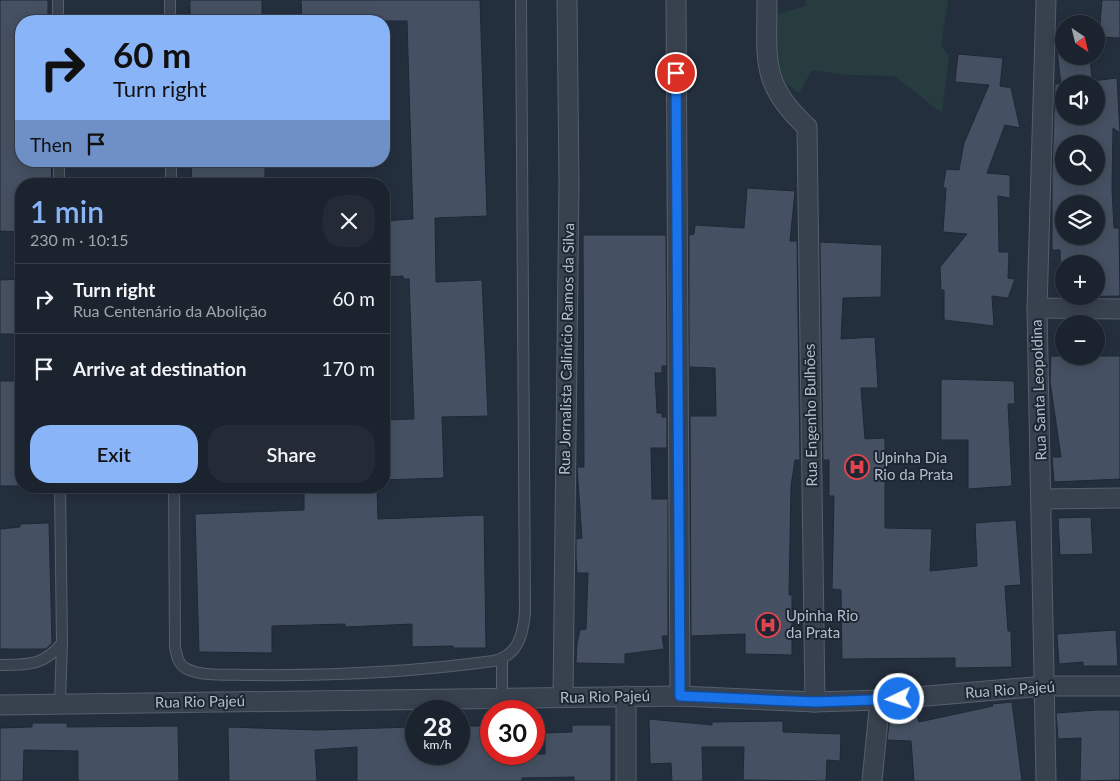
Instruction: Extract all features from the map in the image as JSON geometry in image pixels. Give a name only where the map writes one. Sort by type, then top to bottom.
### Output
[{"type":"street","name":"Rua Jornalista Calinício Ramos da Silva","points":[[563,697],[569,193],[567,0]]},
{"type":"street","points":[[676,0],[680,696]]},
{"type":"street","name":"Rua Engenho Bulhões","points":[[767,0],[766,61],[773,88],[791,113],[807,127],[815,702]]},
{"type":"street","name":"Rua Santa Leopoldina","points":[[1046,0],[1037,308],[1046,781]]},
{"type":"street","points":[[1037,308],[1120,309]]},
{"type":"street","points":[[1042,499],[1120,498]]},
{"type":"street","name":"Rua Rio Pajeú","points":[[0,705],[626,696],[680,696],[815,702],[880,700],[1045,686],[1120,686]]},
{"type":"street","points":[[626,696],[626,781]]},
{"type":"street","points":[[872,781],[880,700]]},
{"type":"lane","points":[[58,0],[58,15]]},
{"type":"lane","points":[[170,0],[170,15]]},
{"type":"lane","points":[[174,493],[175,647],[178,661],[185,668],[200,672],[225,674],[288,675],[361,673],[475,664],[502,659],[510,654],[520,640],[525,612],[521,0]]},
{"type":"lane","points":[[60,493],[62,643],[60,704]]},
{"type":"lane","points":[[0,665],[30,664],[44,660],[53,655],[62,643]]},
{"type":"lane","points":[[502,659],[502,698]]},
{"type":"green space","points":[[805,0],[948,0],[941,46],[949,56],[942,113],[894,76],[846,75],[812,70],[799,93],[772,72],[766,41],[778,14],[805,6]]},
{"type":"building","points":[[0,0],[48,0],[48,15],[15,15],[15,167],[52,167],[51,178],[15,178],[15,232],[0,231]]},
{"type":"building","points":[[190,0],[262,0],[262,15],[190,15]]},
{"type":"building","points":[[301,0],[480,0],[487,216],[435,218],[436,282],[482,280],[488,416],[442,417],[444,478],[390,480],[390,420],[414,419],[409,279],[403,279],[403,276],[390,277],[390,221],[413,219],[407,21],[390,21],[390,15],[302,15]]},
{"type":"building","points":[[1102,0],[1120,0],[1120,38],[1105,37],[1105,15],[1101,15]]},
{"type":"building","points":[[958,54],[1003,58],[1000,86],[1011,88],[1020,128],[1005,125],[987,173],[1010,175],[1010,198],[998,196],[999,252],[1009,252],[1008,278],[1015,279],[1008,298],[992,296],[994,326],[944,320],[944,290],[941,290],[940,267],[967,234],[943,232],[946,188],[943,188],[946,169],[959,170],[964,143],[989,85],[955,82]]},
{"type":"building","points":[[1059,65],[1091,65],[1092,75],[1060,75]]},
{"type":"building","points":[[1117,78],[1120,133],[1113,128],[1112,189],[1114,228],[1119,228],[1120,296],[1105,296],[1105,255],[1060,255],[1060,250],[1052,250],[1055,84],[1055,125],[1105,125],[1105,79]]},
{"type":"building","points":[[191,167],[265,167],[265,178],[192,178]]},
{"type":"building","points":[[747,188],[795,191],[790,241],[797,241],[800,460],[795,460],[791,486],[789,595],[792,595],[792,655],[745,654],[745,634],[691,636],[690,416],[716,416],[715,368],[689,367],[689,235],[694,234],[695,225],[744,228]]},
{"type":"building","points":[[583,235],[666,235],[667,366],[662,366],[662,373],[655,373],[657,413],[662,413],[662,417],[667,417],[667,448],[651,448],[652,499],[668,499],[668,636],[662,636],[664,649],[625,654],[625,664],[576,663],[580,630],[586,629],[588,573],[577,573],[576,556],[576,539],[582,538],[577,467],[584,467]]},
{"type":"building","points":[[820,242],[882,245],[881,297],[843,298],[841,339],[875,337],[878,388],[861,388],[865,439],[885,438],[885,528],[932,529],[930,571],[977,566],[975,523],[1016,520],[1021,585],[1005,586],[1008,631],[1011,631],[1012,667],[955,668],[955,658],[842,659],[841,590],[832,589],[834,496],[829,496],[829,460],[823,460]]},
{"type":"building","points":[[15,279],[15,334],[0,334],[0,280]]},
{"type":"building","points":[[1051,356],[1055,356],[1055,365],[1105,365],[1105,356],[1120,356],[1120,479],[1054,482],[1052,457],[1061,457],[1050,381]]},
{"type":"building","points":[[941,379],[1014,381],[1015,404],[1008,404],[1012,486],[968,489],[968,440],[941,440]]},
{"type":"building","points":[[0,381],[15,381],[15,486],[0,486]]},
{"type":"building","points":[[304,493],[377,493],[378,519],[484,515],[486,648],[453,648],[453,646],[412,647],[412,624],[345,627],[345,624],[272,626],[272,653],[199,652],[195,514],[304,510]]},
{"type":"building","points":[[1091,517],[1093,554],[1060,555],[1058,518]]},
{"type":"building","points":[[49,523],[52,643],[46,649],[0,649],[0,529],[20,527],[20,524]]},
{"type":"building","points":[[1116,630],[1118,666],[1083,666],[1083,662],[1059,664],[1057,634]]},
{"type":"building","points":[[1012,702],[1022,781],[914,781],[911,741],[887,740],[890,717],[903,718],[917,715],[919,722],[993,706],[992,704]]},
{"type":"building","points":[[1120,710],[1120,780],[1080,781],[1081,738],[1058,739],[1056,713]]},
{"type":"building","points":[[649,719],[712,725],[712,722],[783,721],[783,732],[841,734],[840,761],[827,760],[826,781],[743,780],[744,747],[702,747],[703,781],[672,781],[671,763],[650,764]]},
{"type":"building","points":[[32,723],[67,723],[67,727],[178,726],[179,781],[78,781],[78,751],[24,750],[23,781],[0,781],[0,728],[32,727]]},
{"type":"building","points":[[572,725],[611,725],[611,781],[574,781],[574,777],[522,778],[522,781],[357,781],[357,747],[315,750],[317,781],[229,781],[228,727],[317,730],[405,727],[405,765],[470,765],[470,726],[480,726],[480,765],[545,765],[545,733],[572,732]]},
{"type":"place","name":"Upinha Dia Rio da Prata","points":[[857,467]]},
{"type":"place","name":"Upinha Rio da Prata","points":[[768,625]]},
{"type":"route","points":[[676,73],[680,696],[815,702],[899,699]]}]
